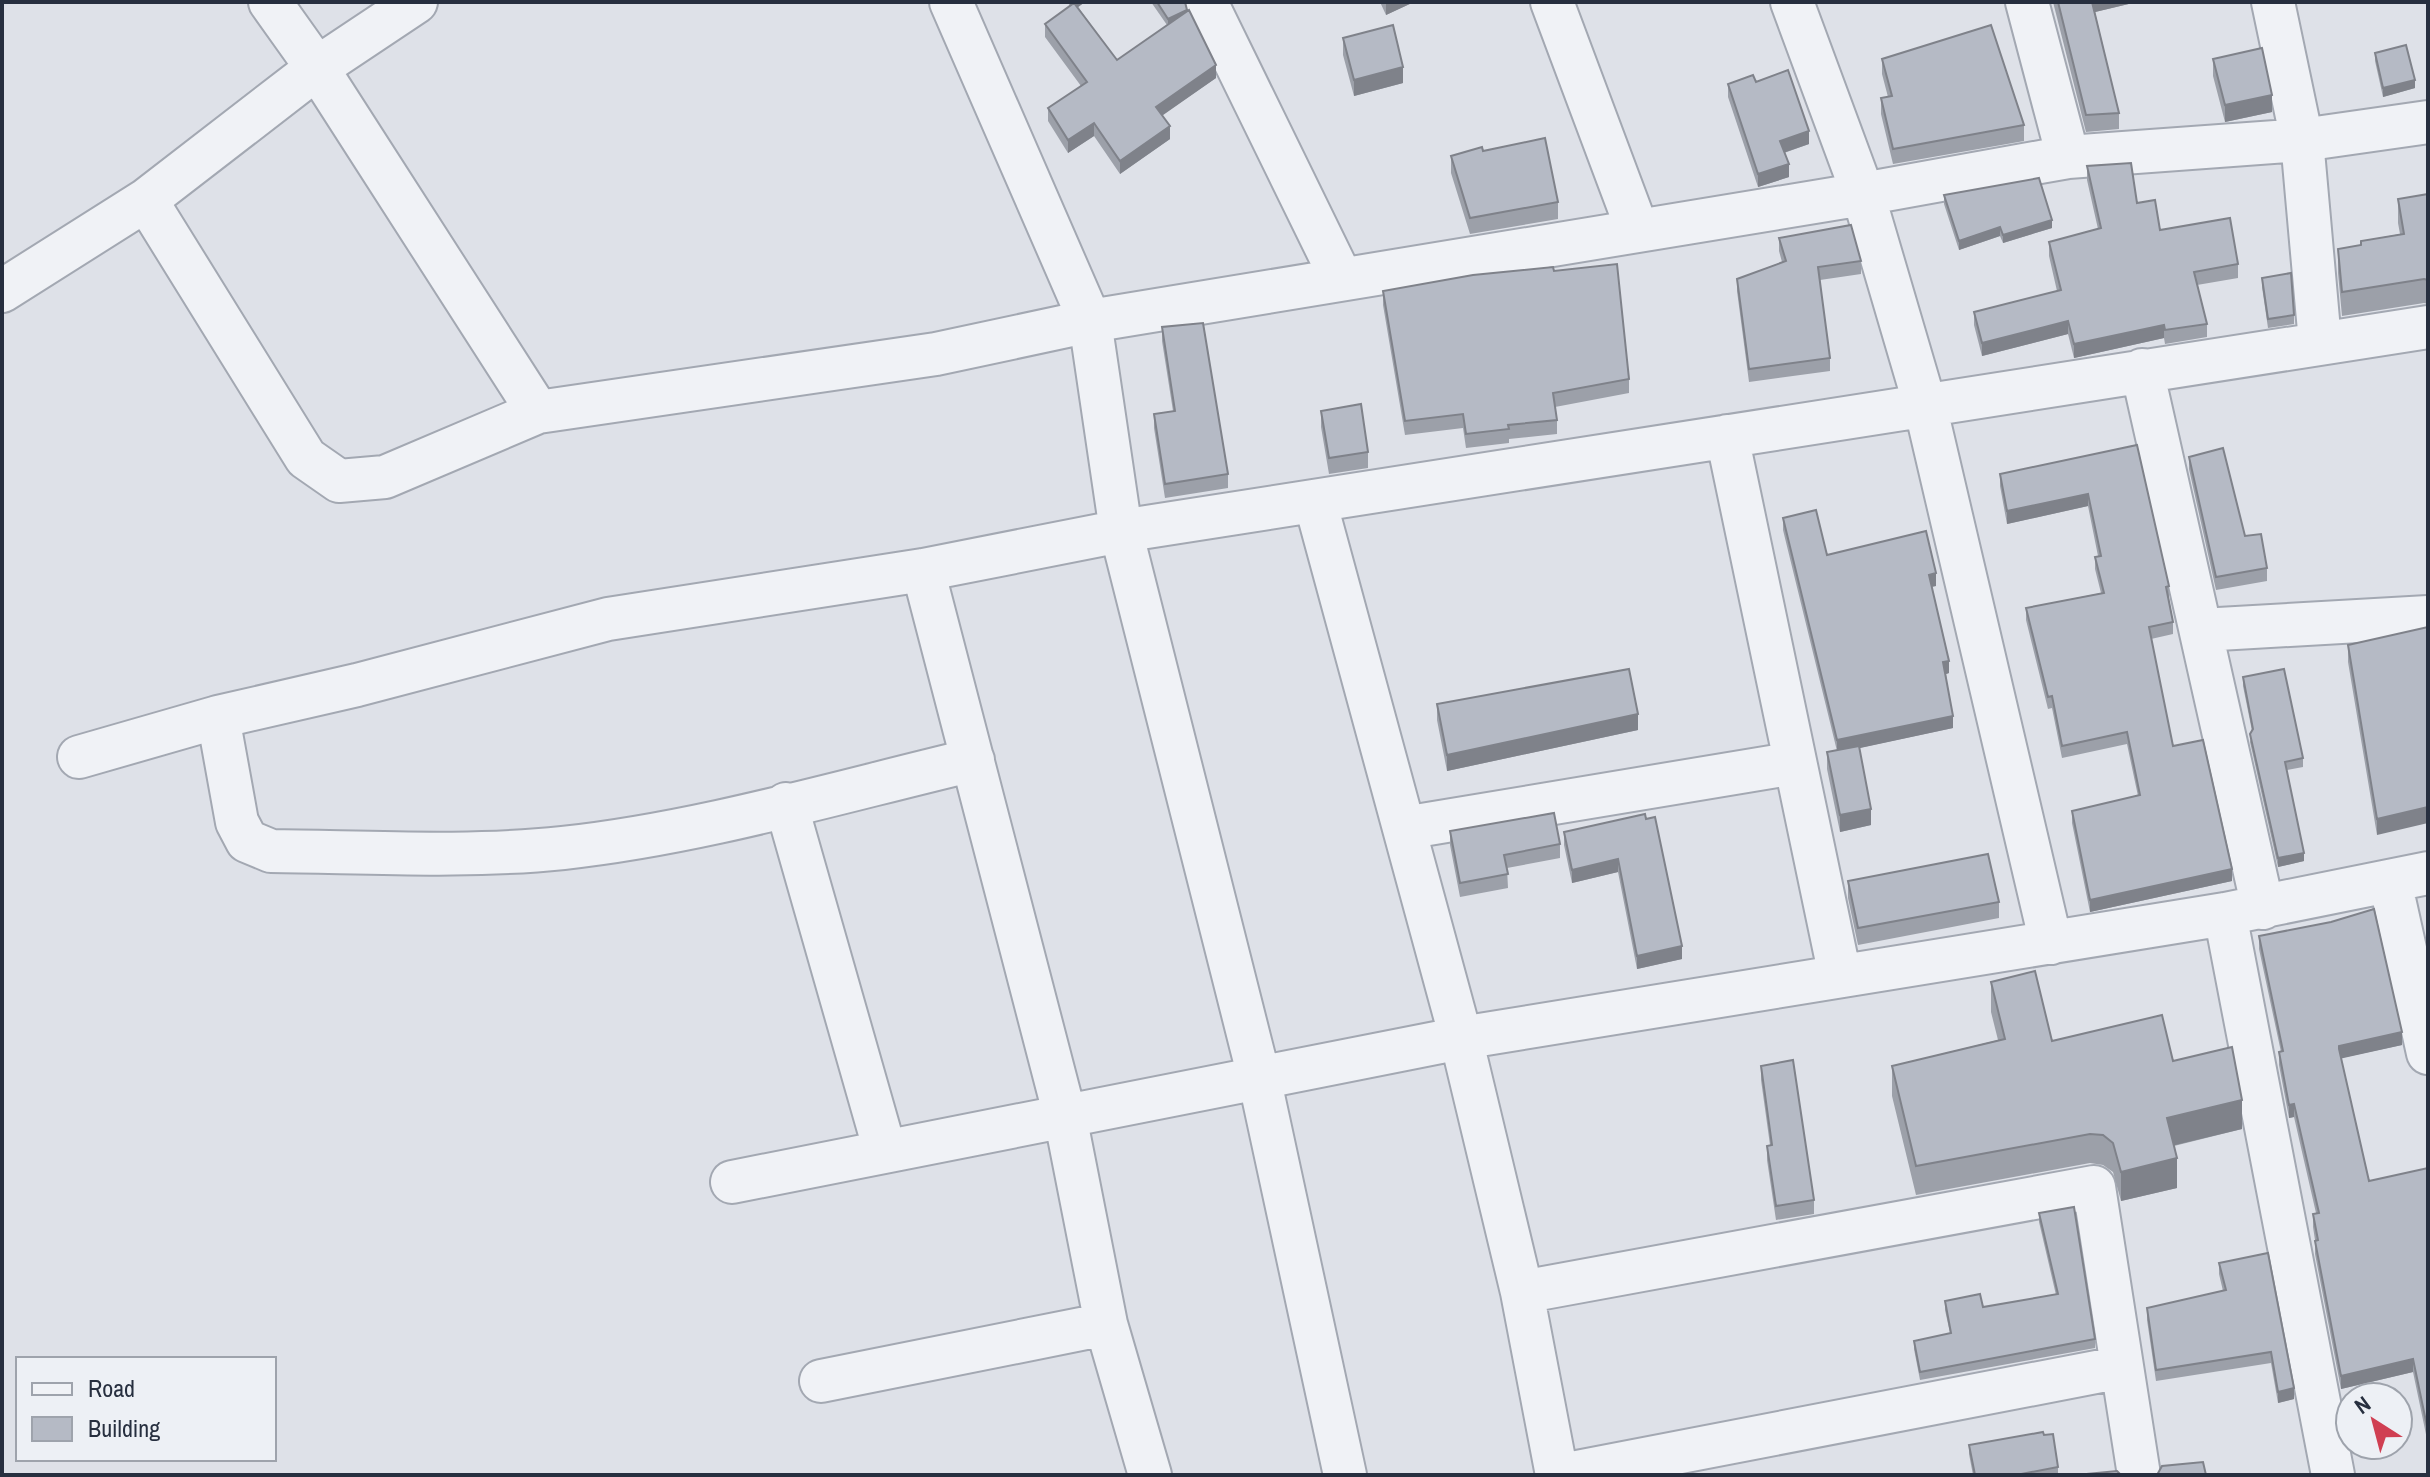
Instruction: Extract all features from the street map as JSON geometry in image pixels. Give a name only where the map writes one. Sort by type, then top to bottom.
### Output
[{"type":"street","points":[[270,2],[317,68],[538,412]]},
{"type":"street","points":[[2,291],[146,200],[317,68],[416,2]]},
{"type":"street","points":[[951,2],[1090,321],[1121,531],[1259,1077],[1345,1475]]},
{"type":"street","points":[[1206,2],[1341,278]]},
{"type":"street","points":[[1552,2],[1637,229]]},
{"type":"street","points":[[1792,2],[1863,194],[1925,405],[2051,943]]},
{"type":"street","points":[[2027,2],[2068,157]]},
{"type":"street","points":[[2273,2],[2302,140],[2320,342]]},
{"type":"street","points":[[146,200],[306,458],[339,481],[385,477],[538,412],[936,354],[1090,321],[1863,194],[2068,157],[2302,140],[2428,122]]},
{"type":"street","points":[[79,757],[218,717],[357,685],[608,619],[923,570],[1121,531],[2428,327]]},
{"type":"street","points":[[2142,370],[2201,630],[2333,1475]]},
{"type":"street","points":[[1727,436],[1840,976]]},
{"type":"street","points":[[1315,501],[1461,1038],[1522,1292],[1559,1475],[2122,1367]]},
{"type":"street","points":[[923,570],[1065,1116],[1106,1324],[1150,1475]]},
{"type":"street","points":[[2201,630],[2428,617]]},
{"type":"street","points":[[218,717],[237,822],[247,841],[271,851],[495,853],[564,848],[651,835],[973,760]]},
{"type":"street","points":[[1404,828],[1795,763]]},
{"type":"street","points":[[786,804],[885,1151]]},
{"type":"street","points":[[732,1182],[1461,1038],[2244,911],[2409,877],[2428,1053]]},
{"type":"street","points":[[1522,1292],[2094,1187],[2139,1475]]},
{"type":"street","points":[[821,1381],[1106,1324]]},
{"type":"building","points":[[1157,2],[1185,2],[1187,10],[1168,19]]},
{"type":"building","points":[[2058,2],[2092,2],[2119,113],[2086,115]]},
{"type":"building","points":[[1074,3],[1117,60],[1189,10],[1216,65],[1156,107],[1170,126],[1120,161],[1094,123],[1068,140],[1048,108],[1087,82],[1045,24]]},
{"type":"building","points":[[1393,25],[1403,67],[1354,80],[1343,38]]},
{"type":"building","points":[[1991,25],[2024,125],[1893,149],[1881,98],[1892,96],[1882,59]]},
{"type":"building","points":[[2406,45],[2415,80],[2383,88],[2375,53]]},
{"type":"building","points":[[2262,48],[2272,95],[2225,105],[2213,59]]},
{"type":"building","points":[[1788,70],[1809,131],[1780,141],[1789,164],[1758,174],[1728,84],[1753,75],[1756,82]]},
{"type":"building","points":[[1545,138],[1558,202],[1470,218],[1451,156],[1482,147],[1483,151]]},
{"type":"building","points":[[2131,163],[2137,203],[2155,200],[2160,230],[2230,218],[2238,264],[2194,272],[2207,324],[2165,330],[2164,325],[2074,344],[2068,321],[1982,343],[1974,312],[2061,290],[2049,242],[2101,228],[2087,166]]},
{"type":"building","points":[[2039,178],[2052,220],[2003,235],[2000,227],[1959,241],[1944,195]]},
{"type":"building","points":[[2428,194],[2428,280],[2342,292],[2338,249],[2361,245],[2361,241],[2404,234],[2398,199]]},
{"type":"building","points":[[1851,225],[1861,261],[1818,267],[1830,358],[1749,369],[1737,279],[1786,261],[1779,238]]},
{"type":"building","points":[[1617,264],[1629,379],[1553,393],[1557,420],[1508,425],[1509,429],[1466,434],[1463,414],[1405,421],[1383,291],[1473,275]]},
{"type":"building","points":[[2291,273],[2294,315],[2268,319],[2262,278]]},
{"type":"building","points":[[1203,323],[1228,474],[1165,484],[1154,414],[1175,411],[1162,327]]},
{"type":"building","points":[[1361,404],[1368,452],[1329,458],[1321,411]]},
{"type":"building","points":[[2137,445],[2169,586],[2166,587],[2173,622],[2149,627],[2173,746],[2203,740],[2232,869],[2090,900],[2072,811],[2140,795],[2127,732],[2062,746],[2052,696],[2048,697],[2026,608],[2104,593],[2095,557],[2101,556],[2088,494],[2007,511],[2000,474]]},
{"type":"building","points":[[2223,448],[2245,536],[2261,534],[2267,568],[2216,577],[2189,457]]},
{"type":"building","points":[[1816,510],[1827,555],[1926,531],[1936,573],[1929,575],[1949,661],[1943,662],[1953,716],[1837,740],[1783,518]]},
{"type":"building","points":[[2428,627],[2428,807],[2377,819],[2348,645]]},
{"type":"building","points":[[1629,669],[1638,714],[1447,755],[1437,704]]},
{"type":"building","points":[[2284,669],[2303,758],[2285,762],[2304,853],[2278,858],[2250,734],[2253,729],[2243,677]]},
{"type":"building","points":[[1859,746],[1871,809],[1840,815],[1827,752]]},
{"type":"building","points":[[1554,813],[1560,844],[1504,855],[1508,874],[1460,883],[1450,831]]},
{"type":"building","points":[[1645,814],[1646,819],[1655,817],[1682,946],[1637,956],[1618,859],[1572,870],[1564,832]]},
{"type":"building","points":[[1988,854],[1999,902],[1858,928],[1848,881]]},
{"type":"building","points":[[2374,909],[2402,1032],[2339,1046],[2339,1049],[2369,1181],[2428,1168],[2428,1431],[2413,1359],[2341,1376],[2315,1241],[2318,1240],[2313,1214],[2319,1213],[2294,1104],[2289,1105],[2279,1052],[2283,1051],[2259,936],[2331,922]]},
{"type":"building","points":[[2035,971],[2052,1041],[2162,1015],[2173,1061],[2232,1047],[2242,1100],[2167,1118],[2177,1158],[2121,1172],[2113,1143],[2103,1135],[2090,1134],[1916,1166],[1892,1066],[2005,1039],[1991,982]]},
{"type":"building","points":[[1793,1060],[1814,1200],[1776,1206],[1767,1146],[1772,1145],[1761,1066]]},
{"type":"building","points":[[2074,1207],[2095,1339],[1920,1372],[1914,1341],[1951,1333],[1945,1301],[1980,1294],[1983,1307],[2058,1294],[2039,1213]]},
{"type":"building","points":[[2268,1253],[2294,1388],[2278,1392],[2271,1352],[2156,1370],[2147,1308],[2226,1290],[2219,1263]]},
{"type":"building","points":[[2043,1432],[2044,1435],[2053,1434],[2058,1467],[2016,1475],[1975,1475],[1969,1445]]},
{"type":"building","points":[[2203,1462],[2206,1475],[2157,1475],[2162,1466]]},
{"type":"building","points":[[2117,1471],[2121,1475],[2076,1475]]}]
